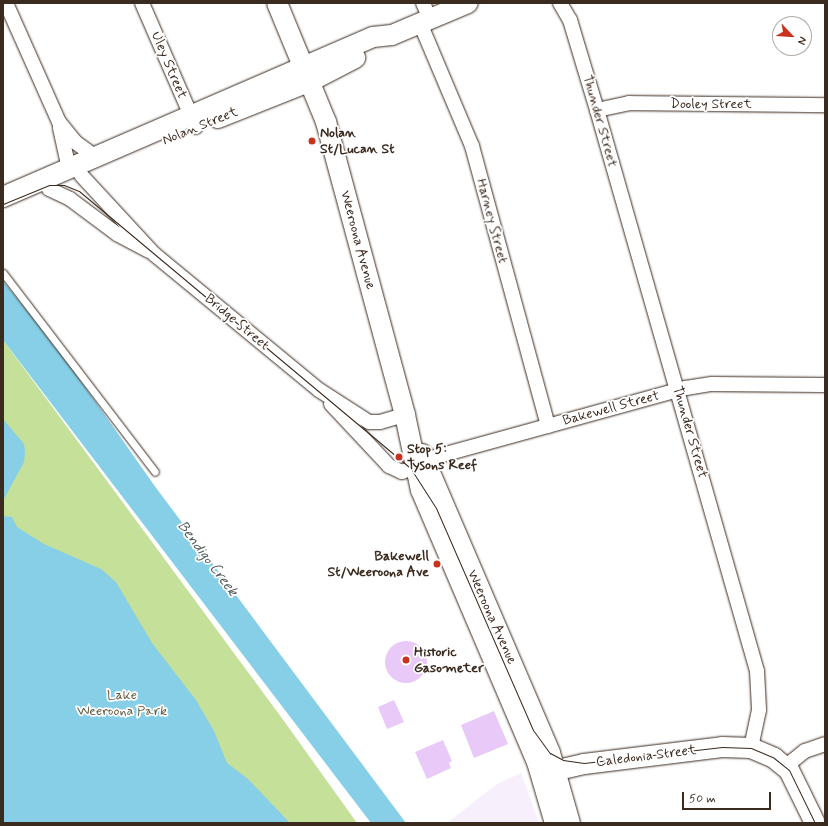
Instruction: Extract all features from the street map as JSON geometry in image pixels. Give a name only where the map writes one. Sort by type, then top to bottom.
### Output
[{"type":"street","name":"Bridge Street","points":[[6,3],[54,112],[75,170],[154,254],[319,390],[369,422],[380,422],[405,415]]},
{"type":"street","name":"Uley Street","points":[[142,3],[193,122]]},
{"type":"street","name":"Weeroona Avenue","points":[[277,3],[308,74],[334,152],[419,464],[426,504],[549,771],[570,823]]},
{"type":"street","name":"Nolan Street","points":[[3,198],[380,46],[392,35],[424,15],[468,3]]},
{"type":"street","name":"Thunder Street","points":[[560,3],[570,20],[597,110],[757,671],[759,710],[751,748]]},
{"type":"street","name":"Thunder Street","points":[[570,3],[570,20]]},
{"type":"street","name":"Harney Street","points":[[424,15],[472,146],[548,426]]},
{"type":"street","name":"Dooley Street","points":[[597,110],[629,103],[825,105]]},
{"type":"street","name":"Bridge Street","points":[[54,112],[75,142],[96,157]]},
{"type":"street","name":"Nolan Street","points":[[3,209],[49,189],[96,157],[193,122]]},
{"type":"street","name":"Bridge Street","points":[[49,189],[74,201],[117,234],[154,254]]},
{"type":"street","name":"Bakewell Street","points":[[419,464],[678,390],[712,384],[825,386]]},
{"type":"street","name":"Bridge Street","points":[[319,390],[389,466],[404,472],[419,464]]},
{"type":"street","points":[[786,767],[805,751],[825,744]]},
{"type":"street","name":"Caledonia Street","points":[[549,771],[722,747],[751,748]]},
{"type":"street","points":[[751,748],[767,754],[786,767],[797,782],[815,823]]},
{"type":"street","name":"Weeroona Avenue","points":[[549,771],[555,823]]},
{"type":"lane","points":[[3,273],[155,472]]},
{"type":"shaded area","points":[[521,773],[539,823],[447,823],[497,784]]},
{"type":"green space","name":"Lake Weeroona Park","points":[[3,340],[284,721],[357,823],[3,823]]},
{"type":"water","name":"Bendigo Creek","points":[[3,281],[62,354],[154,485],[406,823],[371,823],[3,340]]},
{"type":"water","points":[[3,419],[24,444],[25,453],[24,462],[3,501]]},
{"type":"water","points":[[3,516],[12,517],[17,527],[44,544],[101,569],[116,582],[152,643],[196,700],[214,731],[227,763],[248,779],[290,823],[3,823]]},
{"type":"building","name":"Historic Gasometer","points":[[406,641],[421,647],[427,662],[421,677],[406,683],[391,677],[385,662],[391,647]]},
{"type":"building","points":[[394,700],[404,722],[387,729],[378,707]]},
{"type":"building","points":[[494,711],[508,744],[474,758],[461,725]]},
{"type":"building","points":[[443,740],[452,761],[449,763],[451,768],[427,779],[415,752]]},
{"type":"tram line","points":[[3,204],[49,185],[64,185],[79,191],[411,469],[436,508],[533,730],[550,753],[563,760],[584,763],[722,747],[751,748],[774,758],[789,770],[815,823]]},
{"type":"place","name":"Nolan St/Lucan St","points":[[312,141]]},
{"type":"place","name":"Stop 5: Tysons Reef","points":[[399,457]]},
{"type":"place","name":"Bakewell St/Weeroona Ave","points":[[437,564]]},
{"type":"place","name":"Historic Gasometer","points":[[406,660]]}]
